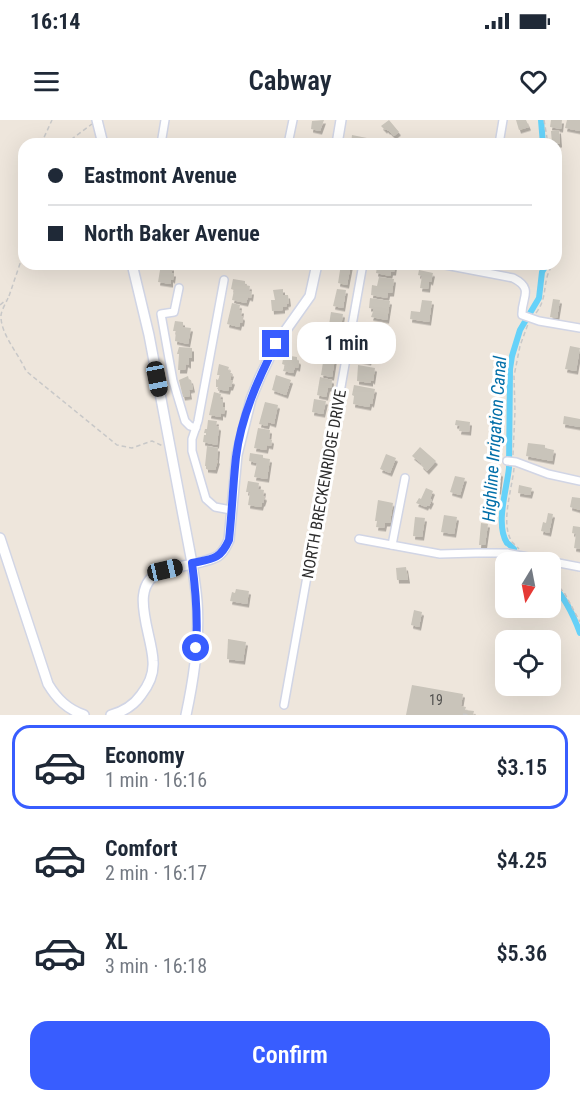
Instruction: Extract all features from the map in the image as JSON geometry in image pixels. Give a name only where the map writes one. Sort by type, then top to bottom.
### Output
[{"type":"main road","points":[[97,120],[102,138]]},
{"type":"main road","points":[[338,138],[341,120]]},
{"type":"main road","points":[[133,270],[192,563],[197,601],[194,678],[186,715]]},
{"type":"main road","points":[[111,715],[138,700],[151,677],[153,660],[143,599],[148,581],[159,572],[219,556],[225,549],[229,540],[237,454],[250,399],[276,344],[310,296],[316,270]]},
{"type":"main road","points":[[0,538],[48,684],[62,704],[84,715]]},
{"type":"street","points":[[162,138],[165,120]]},
{"type":"street","points":[[289,138],[293,120]]},
{"type":"street","points":[[500,138],[503,120]]},
{"type":"street","name":"NORTH BRECKENRIDGE DRIVE","points":[[284,705],[362,270]]},
{"type":"street","points":[[471,270],[513,278],[522,282],[526,298],[522,315],[580,328]]},
{"type":"street","points":[[224,280],[192,439],[192,451],[206,500],[215,507],[231,510]]},
{"type":"street","points":[[179,288],[174,312],[160,314],[173,381],[184,421],[196,428]]},
{"type":"street","points":[[507,461],[548,474],[580,480]]},
{"type":"street","points":[[392,545],[405,478]]},
{"type":"street","points":[[359,539],[440,554],[495,553]]},
{"type":"street","points":[[561,563],[580,567]]},
{"type":"path","points":[[44,138],[52,120]]},
{"type":"path","points":[[73,138],[97,120]]},
{"type":"path","points":[[544,120],[547,138]]},
{"type":"path","points":[[18,269],[2,311],[1,326],[26,371],[117,445],[132,448],[152,441],[162,446],[169,445]]},
{"type":"path","points":[[522,552],[512,542],[507,529],[508,506],[516,462],[513,457],[514,376],[522,339],[527,325],[542,303],[546,274],[549,270]]},
{"type":"path","points":[[0,305],[8,297]]},
{"type":"path","points":[[561,589],[580,622]]},
{"type":"path","points":[[463,714],[470,715]]},
{"type":"building","points":[[324,120],[320,131],[311,129],[312,121]]},
{"type":"building","points":[[389,120],[399,132],[394,136],[381,126]]},
{"type":"building","points":[[516,120],[526,120],[529,127],[519,130]]},
{"type":"building","points":[[551,120],[562,120],[561,129],[550,127]]},
{"type":"building","points":[[567,120],[580,120],[580,131],[565,128]]},
{"type":"building","points":[[559,130],[560,138],[552,138],[551,131]]},
{"type":"building","points":[[352,135],[367,138],[352,138]]},
{"type":"building","points":[[160,270],[172,270],[174,273],[171,284],[158,282]]},
{"type":"building","points":[[340,270],[350,270],[347,285],[338,283]]},
{"type":"building","points":[[376,270],[394,270],[390,276],[376,273]]},
{"type":"building","points":[[419,270],[433,273],[428,289],[420,288],[422,276],[418,275]]},
{"type":"building","points":[[379,277],[394,279],[392,293],[388,293],[387,298],[371,295],[372,285],[377,286]]},
{"type":"building","points":[[233,279],[245,281],[245,285],[250,286],[251,298],[248,297],[246,303],[232,300]]},
{"type":"building","points":[[283,289],[283,295],[288,295],[289,303],[283,307],[283,310],[272,311],[271,300],[275,300],[273,290]]},
{"type":"building","points":[[337,289],[346,290],[343,308],[333,306]]},
{"type":"building","points":[[370,298],[390,301],[387,320],[371,317],[374,309],[369,308]]},
{"type":"building","points":[[553,299],[560,300],[557,318],[550,317]]},
{"type":"building","points":[[422,300],[432,301],[429,322],[410,319],[411,311],[420,312]]},
{"type":"building","points":[[232,303],[240,305],[239,310],[242,310],[242,323],[239,327],[227,324]]},
{"type":"building","points":[[331,312],[343,314],[340,333],[328,331]]},
{"type":"building","points":[[175,321],[183,322],[183,327],[191,328],[188,344],[175,341],[176,331],[173,331]]},
{"type":"building","points":[[366,322],[382,324],[378,340],[365,338]]},
{"type":"building","points":[[328,334],[340,336],[336,355],[325,352]]},
{"type":"building","points":[[360,342],[374,345],[375,360],[370,359],[369,362],[360,360],[358,356],[360,350],[358,350]]},
{"type":"building","points":[[570,346],[580,348],[576,371],[565,369]]},
{"type":"building","points":[[179,347],[192,348],[192,358],[189,358],[189,365],[186,364],[185,370],[178,370]]},
{"type":"building","points":[[284,355],[297,357],[299,361],[298,368],[295,367],[293,373],[283,371]]},
{"type":"building","points":[[324,356],[335,358],[332,377],[321,375]]},
{"type":"building","points":[[219,364],[229,367],[228,370],[232,373],[230,380],[233,381],[228,391],[216,387],[216,379],[218,380],[220,375],[217,375]]},
{"type":"building","points":[[358,365],[375,368],[371,383],[357,381]]},
{"type":"building","points":[[276,375],[291,380],[286,395],[272,390]]},
{"type":"building","points":[[188,376],[193,389],[189,390],[190,396],[183,397],[179,380]]},
{"type":"building","points":[[320,377],[332,380],[326,397],[317,395]]},
{"type":"building","points":[[354,385],[375,389],[372,404],[370,403],[369,407],[353,404]]},
{"type":"building","points":[[214,392],[221,394],[220,399],[223,399],[223,407],[225,407],[221,417],[209,415]]},
{"type":"building","points":[[314,399],[326,401],[323,414],[312,412]]},
{"type":"building","points":[[265,402],[278,405],[274,424],[268,422],[267,426],[259,424]]},
{"type":"building","points":[[564,416],[580,419],[580,427],[563,424]]},
{"type":"building","points":[[208,420],[217,421],[216,426],[219,427],[217,445],[203,442]]},
{"type":"building","points":[[456,420],[470,422],[469,432],[459,431],[460,426],[455,425]]},
{"type":"building","points":[[258,428],[270,430],[271,446],[267,445],[266,450],[254,448]]},
{"type":"building","points":[[528,443],[545,445],[545,448],[554,450],[552,461],[526,456]]},
{"type":"building","points":[[207,446],[218,448],[215,470],[206,469],[205,466]]},
{"type":"building","points":[[420,447],[436,461],[427,471],[412,456]]},
{"type":"building","points":[[250,453],[263,455],[263,458],[270,459],[267,479],[254,477],[257,463],[249,461]]},
{"type":"building","points":[[386,454],[396,458],[390,473],[380,469]]},
{"type":"building","points":[[492,471],[501,473],[499,491],[484,489],[486,477],[491,478]]},
{"type":"building","points":[[455,476],[465,478],[460,495],[450,492]]},
{"type":"building","points":[[248,481],[259,483],[258,489],[264,490],[263,496],[265,497],[261,507],[248,505],[250,492],[246,492]]},
{"type":"building","points":[[519,485],[532,488],[530,495],[518,493]]},
{"type":"building","points":[[426,488],[433,491],[430,499],[432,500],[426,507],[416,503],[419,498],[421,499]]},
{"type":"building","points":[[572,497],[580,498],[580,510],[570,507]]},
{"type":"building","points":[[378,500],[393,503],[390,523],[385,523],[384,528],[376,527]]},
{"type":"building","points":[[548,513],[553,514],[549,533],[541,531]]},
{"type":"building","points":[[444,515],[457,517],[454,534],[441,532]]},
{"type":"building","points":[[415,517],[425,518],[422,537],[413,536]]},
{"type":"building","points":[[481,523],[488,524],[485,545],[479,545]]},
{"type":"building","points":[[573,526],[580,527],[580,549],[574,548],[576,534],[572,533]]},
{"type":"building","points":[[406,567],[408,580],[397,580],[396,568]]},
{"type":"building","points":[[236,589],[249,591],[247,604],[230,601],[232,592],[235,593]]},
{"type":"building","points":[[414,610],[422,612],[419,627],[411,625]]},
{"type":"building","points":[[228,639],[246,642],[243,661],[227,659]]},
{"type":"building","points":[[412,685],[463,694],[461,706],[466,707],[465,710],[474,711],[473,715],[406,715]]},
{"type":"waterway","name":"Highline Irrigation Canal","points":[[541,120],[542,138]]},
{"type":"waterway","name":"Highline Irrigation Canal","points":[[514,549],[507,543],[502,526],[509,468],[510,369],[520,330],[539,298],[543,270]]},
{"type":"waterway","name":"Highline Irrigation Canal","points":[[561,596],[580,633]]},
{"type":"route","points":[[196,648],[197,601],[192,563],[219,556],[229,540],[232,494],[244,420],[250,399],[276,344]]}]
